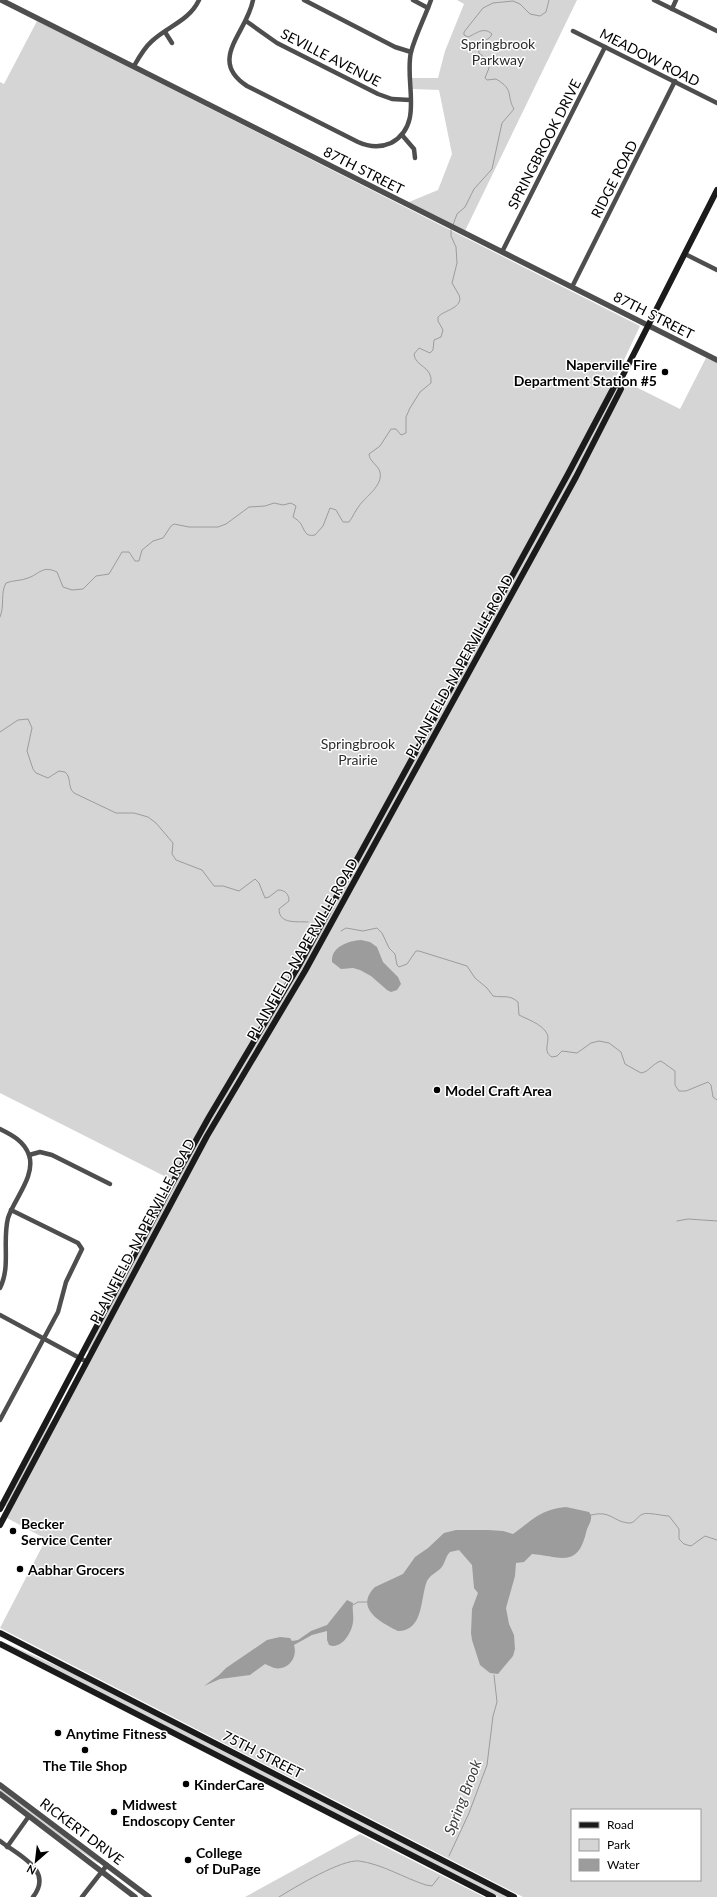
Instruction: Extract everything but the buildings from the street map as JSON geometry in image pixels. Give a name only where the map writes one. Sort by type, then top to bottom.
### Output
[{"type":"main road","name":"PLAINFIELD-NAPERVILLE ROAD","points":[[0,1509],[200,1133],[298,967],[568,474],[614,385],[619,383],[717,190]]},
{"type":"main road","name":"PLAINFIELD-NAPERVILLE ROAD","points":[[0,1525],[206,1136],[305,971],[558,510],[621,389],[619,383]]},
{"type":"main road","name":"75TH STREET","points":[[0,1633],[514,1897]]},
{"type":"main road","name":"75TH STREET","points":[[0,1644],[493,1897]]},
{"type":"street","name":"87TH STREET","points":[[1,0],[8,2],[717,360]]},
{"type":"street","points":[[134,66],[144,49],[152,40],[190,13],[199,0]]},
{"type":"street","points":[[253,0],[246,21],[232,45],[229,58],[229,68],[242,83],[368,146],[384,145],[402,135],[409,122],[409,69],[411,52],[431,0]]},
{"type":"street","points":[[304,0],[395,47],[411,52]]},
{"type":"street","points":[[413,0],[428,8]]},
{"type":"street","points":[[654,0],[717,31]]},
{"type":"street","points":[[672,9],[676,0]]},
{"type":"street","name":"SEVILLE AVENUE","points":[[246,21],[278,43],[378,94],[392,99],[410,100]]},
{"type":"street","name":"MEADOW ROAD","points":[[573,31],[717,103]]},
{"type":"street","points":[[165,32],[172,43]]},
{"type":"street","name":"SPRINGBROOK DRIVE","points":[[502,252],[605,46]]},
{"type":"street","name":"RIDGE ROAD","points":[[572,287],[675,82]]},
{"type":"street","points":[[402,135],[414,149],[415,158]]},
{"type":"street","points":[[685,254],[717,270]]},
{"type":"street","points":[[0,1129],[18,1138],[29,1155],[29,1173],[12,1210],[5,1234],[5,1274],[0,1288]]},
{"type":"street","points":[[29,1155],[38,1152],[48,1153],[110,1184]]},
{"type":"street","points":[[0,1420],[58,1312],[66,1282],[82,1247],[78,1243],[12,1210]]},
{"type":"street","points":[[0,1315],[87,1362]]},
{"type":"street","name":"RICKERT DRIVE","points":[[0,1785],[149,1897]]},
{"type":"street","name":"RICKERT DRIVE","points":[[0,1794],[135,1897]]},
{"type":"street","points":[[7,1847],[29,1816]]},
{"type":"street","points":[[0,1841],[38,1872],[40,1885],[33,1897]]},
{"type":"street","points":[[82,1897],[107,1864]]},
{"type":"green space","name":"Springbrook Parkway","points":[[457,0],[577,0],[465,231],[409,202],[438,190],[452,154],[439,90],[412,89],[411,78],[438,78],[445,51],[464,4]]},
{"type":"green space","name":"Springbrook Prairie","points":[[37,21],[640,326],[616,377],[680,409],[706,358],[717,363],[717,1897],[523,1897],[0,1628],[46,1539],[7,1518],[179,1183],[89,1352],[87,1351],[176,1182],[0,1093],[0,82],[4,84]]},
{"type":"green space","points":[[59,1402],[48,1428],[7,1507],[5,1506]]},
{"type":"green space","points":[[1,1641],[64,1669],[509,1897],[498,1897]]},
{"type":"green space","points":[[0,1788],[98,1863],[68,1843],[0,1792]]},
{"type":"green space","points":[[360,1834],[484,1897],[245,1897]]},
{"type":"water","points":[[361,940],[370,942],[377,947],[383,962],[398,977],[401,984],[397,990],[391,992],[371,976],[360,970],[353,968],[341,969],[332,962],[334,952],[338,948],[346,943]]},
{"type":"water","points":[[566,1507],[589,1512],[591,1515],[591,1520],[582,1544],[578,1552],[566,1558],[532,1554],[524,1562],[516,1563],[515,1576],[506,1608],[509,1624],[514,1635],[515,1649],[513,1656],[498,1674],[490,1673],[480,1665],[472,1640],[472,1609],[478,1593],[474,1588],[472,1565],[459,1550],[450,1552],[439,1570],[428,1579],[420,1612],[413,1626],[406,1630],[398,1631],[377,1619],[368,1608],[367,1601],[369,1595],[375,1587],[403,1574],[415,1557],[428,1548],[444,1533],[456,1530],[488,1530],[503,1531],[513,1534],[537,1516],[557,1508]]},
{"type":"water","points":[[347,1600],[353,1603],[353,1622],[351,1631],[342,1643],[333,1646],[329,1645],[327,1640],[327,1631],[312,1635],[294,1645],[295,1654],[293,1659],[284,1668],[274,1668],[265,1664],[250,1675],[220,1679],[204,1686],[226,1668],[267,1640],[280,1637],[290,1638],[292,1641],[298,1640],[311,1631],[327,1625]]},
{"type":"waterway","name":"Spring Brook","points":[[453,225],[457,214],[465,207],[474,189],[492,169],[502,123],[514,109],[506,86],[496,79],[487,80],[485,78],[489,68],[489,61],[479,53],[478,47],[492,34],[483,31],[468,37],[464,35],[464,32],[483,8],[493,3],[513,1],[520,4],[530,14],[540,16],[546,12],[549,0]]},
{"type":"waterway","name":"Spring Brook","points":[[0,617],[3,591],[6,583],[25,579],[48,569],[57,572],[63,587],[72,590],[83,589],[96,576],[109,574],[122,552],[129,552],[135,561],[139,561],[142,550],[153,541],[163,538],[174,524],[189,527],[218,527],[226,524],[249,507],[265,506],[274,503],[283,505],[291,503],[296,506],[293,517],[301,524],[306,533],[309,535],[315,535],[323,526],[330,508],[336,510],[343,522],[349,522],[359,506],[379,482],[380,472],[370,459],[369,454],[380,446],[391,429],[396,429],[401,435],[406,433],[406,417],[410,408],[420,392],[431,383],[429,373],[417,362],[414,354],[419,348],[430,353],[433,350],[434,340],[441,337],[443,330],[438,321],[438,317],[459,303],[459,295],[452,283],[457,263],[456,247],[451,236],[451,230]]},
{"type":"waterway","name":"Spring Brook","points":[[0,732],[18,720],[28,719],[32,728],[27,751],[33,769],[36,773],[48,778],[59,771],[65,772],[74,793],[116,813],[134,813],[148,817],[156,823],[173,843],[172,854],[176,860],[202,870],[214,886],[223,886],[239,891],[255,879],[259,883],[265,898],[269,897],[278,890],[285,892],[289,901],[279,909],[282,918],[294,922],[308,922]]},
{"type":"waterway","name":"Spring Brook","points":[[341,931],[346,928],[363,931],[377,928],[382,933],[389,948],[395,954],[397,965],[399,967],[407,964],[416,951],[467,966],[475,978],[487,988],[493,996],[512,998],[518,1002],[519,1015],[534,1022],[544,1029],[548,1035],[547,1052],[552,1057],[557,1056],[562,1051],[577,1053],[591,1043],[599,1041],[609,1043],[621,1052],[625,1064],[641,1073],[661,1061],[675,1071],[675,1085],[679,1091],[686,1091],[708,1082],[711,1085],[713,1097],[717,1100]]},
{"type":"waterway","points":[[677,1221],[688,1219],[717,1221]]},
{"type":"waterway","name":"Spring Brook","points":[[591,1515],[603,1514],[628,1523],[645,1514],[669,1516],[679,1529],[679,1539],[684,1544],[691,1546],[705,1536],[717,1540]]},
{"type":"waterway","points":[[353,1605],[358,1602],[367,1602]]},
{"type":"waterway","name":"Spring Brook","points":[[449,1856],[469,1813],[487,1765],[493,1716],[497,1702],[494,1675]]},
{"type":"waterway","name":"Spring Brook","points":[[279,1897],[319,1874],[342,1864],[351,1862],[359,1861],[376,1865],[426,1885],[432,1886],[439,1877]]},
{"type":"place","name":"Naperville Fire Department Station #5","points":[[665,372]]},
{"type":"place","name":"Model Craft Area","points":[[437,1090]]},
{"type":"place","name":"Becker Service Center","points":[[13,1531]]},
{"type":"place","name":"Aabhar Grocers","points":[[20,1569]]},
{"type":"place","name":"Anytime Fitness","points":[[58,1733]]},
{"type":"place","name":"The Tile Shop","points":[[85,1750]]},
{"type":"place","name":"KinderCare","points":[[186,1784]]},
{"type":"place","name":"Midwest Endoscopy Center","points":[[114,1812]]},
{"type":"place","name":"College of DuPage","points":[[188,1860]]}]
